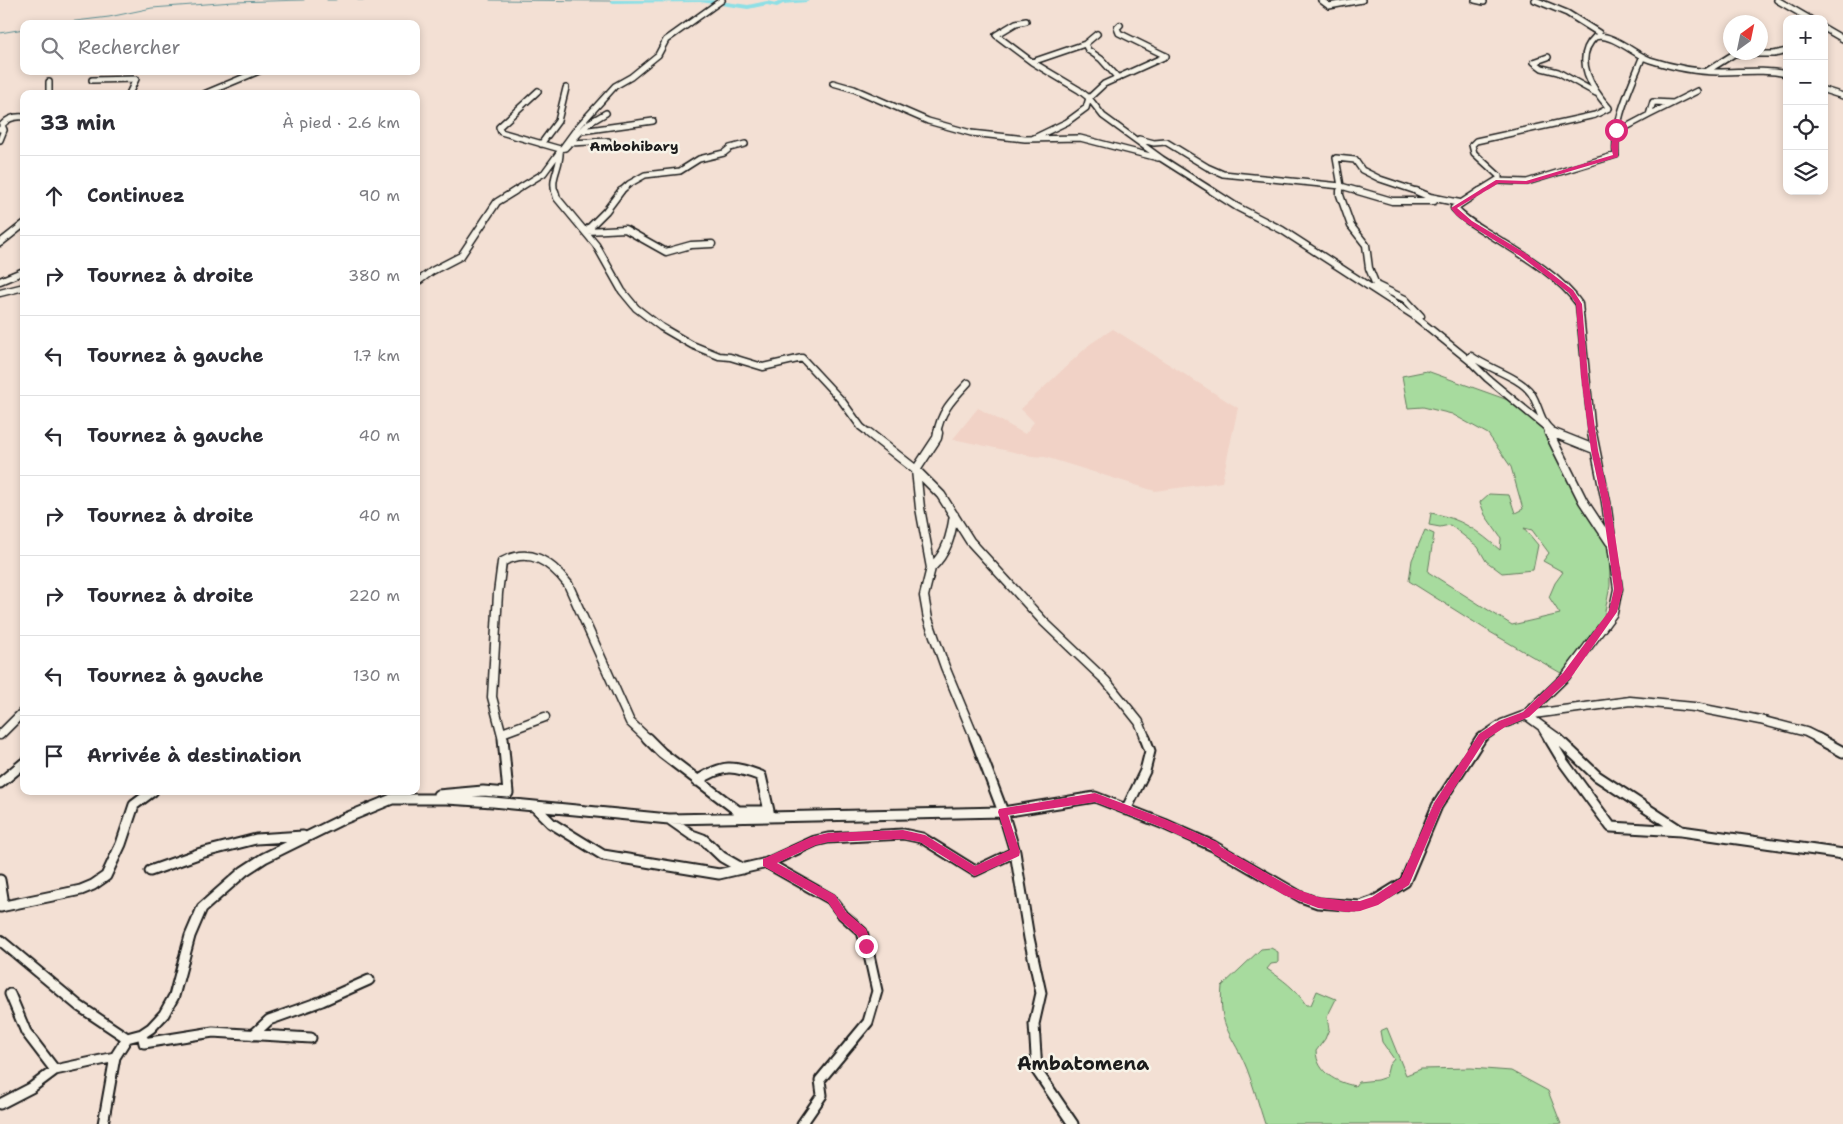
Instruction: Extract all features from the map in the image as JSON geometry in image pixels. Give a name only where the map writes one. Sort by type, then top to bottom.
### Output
[{"type":"street","points":[[1321,0],[1329,6],[1362,0]]},
{"type":"street","points":[[1475,0],[1484,2]]},
{"type":"street","points":[[1535,0],[1567,14],[1599,33],[1600,36],[1642,58],[1706,72],[1758,70],[1783,73]]},
{"type":"street","points":[[1777,0],[1803,15]]},
{"type":"street","points":[[420,280],[432,271],[461,256],[497,202],[544,173],[560,150],[615,86],[631,77],[658,56],[666,40],[720,2]]},
{"type":"street","points":[[1026,21],[1016,23],[996,35],[1032,62],[1090,98],[1103,116],[1138,139],[1162,159],[1237,207],[1282,230],[1413,315],[1546,427],[1594,450]]},
{"type":"street","points":[[1032,139],[1067,122],[1086,108],[1090,98],[1104,84],[1166,56],[1119,33],[1117,28],[1120,25]]},
{"type":"street","points":[[1828,30],[1843,39]]},
{"type":"street","points":[[1032,62],[1086,44],[1097,34]]},
{"type":"street","points":[[1498,181],[1499,176],[1474,153],[1472,145],[1476,141],[1596,115],[1609,108],[1596,93],[1584,63],[1589,45],[1594,38],[1600,36]]},
{"type":"street","points":[[1086,44],[1088,50],[1101,59],[1118,78]]},
{"type":"street","points":[[1706,72],[1734,54],[1774,54],[1783,52]]},
{"type":"street","points":[[1548,57],[1534,62],[1542,68],[1558,72],[1596,93]]},
{"type":"street","points":[[1526,715],[1566,676],[1613,612],[1618,589],[1606,502],[1594,450],[1579,304],[1571,292],[1522,254],[1458,214],[1454,208],[1498,181],[1527,182],[1616,156],[1614,147],[1615,133],[1642,58]]},
{"type":"street","points":[[214,90],[249,75]]},
{"type":"street","points":[[92,80],[136,79],[131,90]]},
{"type":"street","points":[[49,90],[50,82]]},
{"type":"street","points":[[833,83],[854,89],[928,121],[963,131],[1032,139],[1080,138],[1162,159]]},
{"type":"street","points":[[540,144],[558,121],[566,88]]},
{"type":"street","points":[[538,91],[499,127],[501,132],[560,150],[565,148],[594,119],[606,113]]},
{"type":"street","points":[[1615,133],[1697,91]]},
{"type":"street","points":[[1828,91],[1843,96]]},
{"type":"street","points":[[1649,115],[1654,102],[1673,103]]},
{"type":"street","points":[[0,116],[20,116]]},
{"type":"street","points":[[0,140],[2,125],[5,121],[17,116]]},
{"type":"street","points":[[582,131],[653,121]]},
{"type":"street","points":[[1138,139],[1166,142],[1207,167],[1223,174],[1340,186],[1392,201],[1443,200]]},
{"type":"street","points":[[571,142],[608,141]]},
{"type":"street","points":[[586,231],[606,211],[619,193],[644,175],[680,171],[699,159],[724,153],[730,148],[745,144]]},
{"type":"street","points":[[560,150],[561,157],[552,184],[558,198],[568,213],[586,231],[622,291],[636,308],[661,327],[692,345],[718,356],[730,357],[763,367],[802,358],[842,401],[861,427],[916,470],[941,495],[970,541],[1044,622],[1106,680],[1139,722],[1150,751],[1144,771],[1126,810]]},
{"type":"street","points":[[1376,285],[1369,268],[1366,245],[1351,226],[1340,195],[1336,158],[1354,160],[1362,170],[1380,179],[1405,186],[1430,197],[1460,203]]},
{"type":"street","points":[[0,244],[20,227]]},
{"type":"street","points":[[586,231],[596,228],[632,231],[646,242],[666,252],[690,245],[712,244]]},
{"type":"street","points":[[0,281],[20,273]]},
{"type":"street","points":[[1357,278],[1405,299],[1423,318],[1485,367],[1526,387],[1533,396],[1546,427],[1583,501],[1611,545]]},
{"type":"street","points":[[0,293],[20,288]]},
{"type":"street","points":[[968,383],[950,402],[939,422],[937,438],[916,470],[920,508],[932,568],[924,596],[928,619],[945,667],[969,723],[1015,852],[1041,993],[1034,1024],[1037,1071],[1073,1124]]},
{"type":"street","points":[[932,568],[942,558],[950,536],[954,514]]},
{"type":"street","points":[[409,799],[483,791],[508,793],[502,733],[492,697],[498,593],[502,562],[515,555],[530,555],[556,569],[568,584],[630,722],[662,753],[738,811],[769,814]]},
{"type":"street","points":[[103,1124],[115,1057],[127,1038],[142,1034],[151,1028],[164,1014],[174,996],[190,936],[202,908],[251,867],[311,834],[392,799],[446,799],[669,819],[769,814],[1002,812],[1095,798],[1214,846],[1301,898],[1327,904],[1360,906],[1374,901],[1405,882],[1437,806],[1482,737],[1502,724],[1526,715],[1630,701],[1694,707],[1760,720],[1806,732],[1843,752]]},
{"type":"street","points":[[0,735],[20,715]]},
{"type":"street","points":[[1526,715],[1566,745],[1597,776],[1681,831]]},
{"type":"street","points":[[502,733],[546,717]]},
{"type":"street","points":[[1541,726],[1564,763],[1611,827],[1681,831],[1843,854]]},
{"type":"street","points":[[0,783],[20,766]]},
{"type":"street","points":[[697,781],[718,768],[734,766],[761,776],[769,814]]},
{"type":"street","points":[[0,907],[81,890],[93,885],[106,876],[122,844],[134,805],[148,795]]},
{"type":"street","points":[[534,806],[550,823],[603,855],[720,874],[767,863],[815,841],[848,836],[903,834],[922,838],[975,871],[1015,852]]},
{"type":"street","points":[[669,819],[692,835],[703,839],[722,857],[743,869]]},
{"type":"street","points":[[150,870],[201,853],[256,839],[311,834]]},
{"type":"street","points":[[767,863],[831,899],[843,915],[862,932],[877,991],[868,1022],[820,1080],[822,1095],[802,1124]]},
{"type":"street","points":[[0,880],[3,898],[0,907]]},
{"type":"street","points":[[0,940],[50,980],[78,1006],[127,1038]]},
{"type":"street","points":[[253,1035],[269,1020],[322,1001],[369,980]]},
{"type":"street","points":[[10,994],[26,1032],[55,1070]]},
{"type":"street","points":[[142,1034],[144,1043],[213,1032],[311,1038]]},
{"type":"street","points":[[0,1104],[31,1088],[55,1070],[115,1057]]},
{"type":"shaded area","points":[[1113,329],[1238,408],[1222,482],[1155,491],[1045,457],[1032,456],[953,439],[978,408],[1025,434],[1034,422],[1021,409],[1090,344]]},
{"type":"green space","points":[[1427,371],[1508,400],[1547,429],[1591,521],[1609,547],[1610,586],[1603,621],[1566,676],[1490,632],[1409,581],[1412,560],[1425,530],[1434,534],[1428,572],[1512,625],[1560,614],[1549,597],[1555,583],[1563,572],[1543,561],[1549,553],[1532,530],[1524,528],[1538,545],[1533,570],[1502,573],[1486,561],[1478,547],[1450,525],[1440,527],[1429,525],[1431,513],[1451,518],[1476,531],[1500,550],[1501,538],[1485,515],[1480,502],[1489,494],[1509,495],[1515,513],[1523,509],[1511,467],[1488,434],[1452,414],[1423,407],[1408,408],[1402,376]]},
{"type":"green space","points":[[1271,948],[1278,952],[1278,963],[1271,964],[1267,969],[1293,989],[1306,1005],[1311,1005],[1317,991],[1336,999],[1327,1017],[1329,1029],[1325,1039],[1316,1051],[1317,1059],[1324,1071],[1335,1079],[1355,1086],[1358,1082],[1386,1077],[1389,1065],[1394,1059],[1382,1042],[1380,1031],[1387,1028],[1406,1075],[1421,1069],[1471,1068],[1511,1071],[1548,1091],[1561,1124],[1265,1124],[1247,1069],[1224,1022],[1221,1000],[1222,986],[1261,949]]},
{"type":"waterway","points":[[84,20],[152,8],[233,2],[304,0]]},
{"type":"waterway","points":[[327,0],[336,0]]},
{"type":"waterway","points":[[358,0],[363,0]]},
{"type":"waterway","points":[[490,0],[613,1]]},
{"type":"waterway","points":[[613,1],[700,0],[748,7],[767,3],[777,5],[782,2],[807,0]]},
{"type":"waterway","points":[[0,33],[20,30]]},
{"type":"district","name":"Ambohibary","points":[[634,146]]},
{"type":"district","name":"Ambatomena","points":[[1083,1063]]},
{"type":"route","points":[[866,946],[862,932],[843,915],[831,899],[767,863],[780,855],[815,841],[828,838],[903,834],[922,838],[948,856],[975,871],[1015,852],[1002,812],[1095,798],[1164,824],[1214,846],[1301,898],[1346,906],[1360,906],[1374,901],[1405,882],[1437,806],[1482,737],[1502,724],[1526,715],[1566,676],[1613,612],[1618,589],[1606,502],[1594,450],[1579,304],[1571,292],[1522,254],[1458,214],[1454,208],[1498,181],[1527,182],[1616,156],[1614,147],[1616,130]]}]
